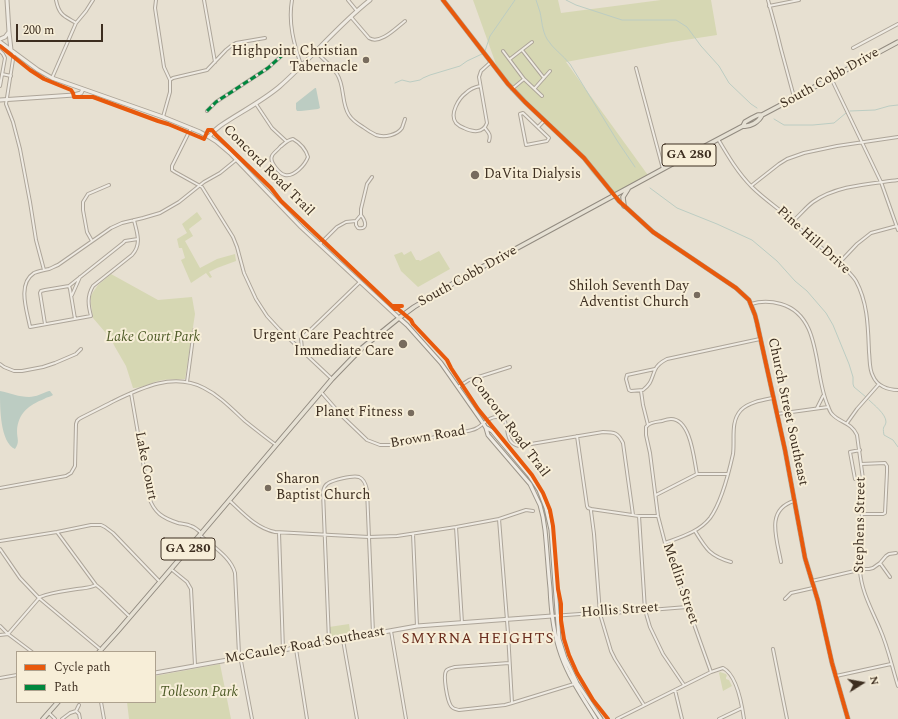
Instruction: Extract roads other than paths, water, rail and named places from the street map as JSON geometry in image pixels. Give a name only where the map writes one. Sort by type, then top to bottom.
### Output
[{"type":"main road","name":"South Cobb Drive","points":[[100,651],[332,379],[362,348],[414,306],[663,168],[743,126],[748,126],[760,119],[762,115],[898,42]]},
{"type":"main road","points":[[624,206],[623,196],[629,187]]},
{"type":"main road","points":[[44,719],[57,703]]},
{"type":"street","points":[[7,0],[9,32],[13,52],[11,76],[6,104],[13,122],[18,142],[36,240],[44,270]]},
{"type":"street","points":[[56,0],[60,12],[76,23]]},
{"type":"street","points":[[52,78],[76,23],[93,0]]},
{"type":"street","points":[[156,0],[154,8],[164,67],[170,80],[170,92],[163,117]]},
{"type":"street","points":[[204,0],[215,62]]},
{"type":"street","points":[[292,0],[290,17],[293,42],[301,65]]},
{"type":"street","points":[[348,0],[357,11]]},
{"type":"street","points":[[209,137],[220,126],[278,87],[350,17],[370,0]]},
{"type":"street","name":"Church Street Southeast","points":[[443,0],[512,89],[584,158],[624,206],[653,232],[736,288],[746,296],[751,304],[755,315],[774,398],[805,558],[815,588],[848,719]]},
{"type":"street","points":[[768,0],[795,98]]},
{"type":"street","points":[[769,6],[800,0]]},
{"type":"street","points":[[350,17],[372,41],[380,40],[405,21]]},
{"type":"street","points":[[853,48],[898,24]]},
{"type":"street","points":[[0,39],[5,37],[9,32]]},
{"type":"street","points":[[170,80],[207,70],[231,46],[236,43],[265,38]]},
{"type":"street","points":[[0,42],[38,70],[52,78],[191,128],[209,137],[225,148],[273,198],[399,318],[438,359],[486,428],[488,435],[530,484],[540,505],[545,530],[552,616],[560,653],[574,684],[596,719]]},
{"type":"street","points":[[510,59],[532,42]]},
{"type":"street","points":[[207,111],[216,102],[268,68],[288,50],[296,48]]},
{"type":"street","points":[[522,50],[544,78]]},
{"type":"street","points":[[0,51],[4,58],[0,86]]},
{"type":"street","points":[[502,51],[510,59],[524,79],[542,96]]},
{"type":"street","points":[[315,52],[337,75],[347,112],[356,122],[373,134],[384,136],[393,134],[400,130],[405,119]]},
{"type":"street","points":[[480,86],[471,89],[462,97],[455,109],[455,123],[472,132],[482,130],[487,123],[479,77],[480,71],[491,62]]},
{"type":"street","points":[[636,68],[663,168]]},
{"type":"street","points":[[535,88],[550,72]]},
{"type":"street","points":[[2,74],[11,76]]},
{"type":"street","points":[[831,78],[881,182],[898,230]]},
{"type":"street","points":[[512,89],[524,79]]},
{"type":"street","points":[[0,100],[74,95],[81,93],[83,89]]},
{"type":"street","points":[[255,103],[272,128],[286,141]]},
{"type":"street","points":[[523,113],[538,127],[549,138],[547,141],[526,145],[520,114],[523,113]]},
{"type":"street","points":[[538,127],[545,120]]},
{"type":"street","points":[[191,128],[172,166],[172,170],[202,187],[233,237],[244,273],[256,299],[263,310],[272,322],[332,379]]},
{"type":"street","points":[[484,128],[490,134],[489,141]]},
{"type":"street","points":[[751,186],[780,164],[792,157],[804,153],[898,137]]},
{"type":"street","points":[[293,139],[296,141],[303,147],[308,157],[305,163],[296,172],[286,176],[282,175],[272,163],[271,159],[286,141],[293,139]]},
{"type":"street","name":"Pine Hill Drive","points":[[718,139],[734,165],[751,186],[854,278],[866,310],[871,372],[879,384]]},
{"type":"street","points":[[134,220],[138,238],[138,246],[135,252],[96,283],[88,298],[91,316],[30,327],[24,292],[28,279],[36,273],[58,265],[117,224],[160,213],[220,173],[236,159]]},
{"type":"street","points":[[320,244],[337,227],[346,222],[356,221],[361,215],[367,184],[372,177]]},
{"type":"street","points":[[793,222],[813,202],[828,194],[844,188],[898,180]]},
{"type":"street","points":[[92,241],[87,232],[82,210],[83,202],[88,194],[109,185]]},
{"type":"street","points":[[356,221],[357,227],[360,229],[363,228],[365,221],[361,215]]},
{"type":"street","points":[[839,263],[857,244],[871,233],[897,226]]},
{"type":"street","points":[[45,324],[40,296],[41,292],[69,286],[123,242],[138,238]]},
{"type":"street","points":[[72,296],[81,276]]},
{"type":"street","points":[[302,350],[301,339],[360,282]]},
{"type":"street","points":[[69,286],[75,319]]},
{"type":"street","points":[[751,304],[769,302],[788,306],[801,316],[808,326],[812,336],[823,395],[828,407],[777,414]]},
{"type":"street","points":[[187,383],[194,330]]},
{"type":"street","points":[[655,370],[627,375],[626,379],[629,390],[641,391],[646,388],[655,370],[667,359],[760,339]]},
{"type":"street","points":[[0,364],[14,371],[44,367],[55,364],[76,354],[81,349]]},
{"type":"street","points":[[458,387],[464,382],[510,367]]},
{"type":"street","points":[[0,488],[66,476],[71,473],[75,466],[77,421],[136,390],[162,382],[171,381],[187,383],[199,386],[211,392],[276,446]]},
{"type":"street","points":[[847,423],[879,384],[887,388],[898,390]]},
{"type":"street","name":"Medlin Street","points":[[641,391],[648,425],[646,427],[646,435],[650,453],[658,516],[665,543],[687,607],[712,672]]},
{"type":"street","name":"Brown Road","points":[[321,392],[343,417],[362,435],[372,442],[380,445],[393,445],[468,431],[477,428],[492,417],[501,418],[506,422],[510,441],[519,446],[577,436],[610,432],[614,433],[621,438],[623,443],[633,515]]},
{"type":"street","name":"Lake Court","points":[[131,393],[149,497],[152,506],[163,517],[179,523],[190,525],[228,560],[236,573],[239,654],[252,719]]},
{"type":"street","points":[[817,408],[823,395]]},
{"type":"street","points":[[665,543],[695,531],[709,519],[719,501],[728,474],[733,452],[735,421],[738,414],[749,404],[774,398]]},
{"type":"street","name":"Stephens Street","points":[[828,407],[832,414],[847,423],[857,435],[863,477],[860,570],[861,581],[880,629],[898,686]]},
{"type":"street","points":[[648,425],[653,422],[672,418],[683,424],[690,441],[697,474]]},
{"type":"street","points":[[486,428],[492,431],[529,475],[539,490],[545,503],[551,530],[559,639],[568,666],[581,691],[601,719]]},
{"type":"street","points":[[577,436],[588,508],[639,516],[658,516]]},
{"type":"street","points":[[860,450],[850,452],[855,479],[863,477]]},
{"type":"street","points":[[861,464],[885,463],[887,466],[885,513],[862,514]]},
{"type":"street","points":[[656,495],[697,474],[728,474]]},
{"type":"street","points":[[329,642],[323,495],[325,486],[328,483],[357,476],[362,479],[367,486],[368,494],[373,634]]},
{"type":"street","points":[[229,501],[252,521],[270,531],[279,533],[369,537],[391,537],[413,534],[499,519],[526,510],[533,511]]},
{"type":"street","points":[[781,562],[775,532],[775,522],[778,513],[784,506],[794,501]]},
{"type":"street","points":[[591,509],[600,614],[614,658],[644,705]]},
{"type":"street","points":[[639,516],[645,610],[650,627],[663,654],[684,686]]},
{"type":"street","points":[[499,519],[512,704]]},
{"type":"street","points":[[0,541],[90,525],[101,525],[113,533],[160,582]]},
{"type":"street","points":[[456,527],[462,623]]},
{"type":"street","points":[[695,531],[703,545],[709,551],[719,558],[732,562]]},
{"type":"street","points":[[57,532],[96,585],[101,588],[130,617]]},
{"type":"street","points":[[279,533],[283,650]]},
{"type":"street","points":[[413,534],[417,626]]},
{"type":"street","points":[[0,549],[20,578],[39,598],[100,651]]},
{"type":"street","points":[[812,581],[869,569],[877,565],[889,554],[896,553]]},
{"type":"street","points":[[880,562],[890,577]]},
{"type":"street","points":[[171,569],[187,582],[191,589],[195,666]]},
{"type":"street","points":[[0,635],[8,634],[39,598],[46,594],[88,588],[96,585]]},
{"type":"street","points":[[785,599],[791,593],[815,588]]},
{"type":"street","name":"Hollis Street","points":[[552,616],[687,607]]},
{"type":"street","name":"McCauley Road Southeast","points":[[156,673],[296,649],[417,626],[552,616]]},
{"type":"street","points":[[0,626],[31,651]]},
{"type":"street","points":[[392,631],[406,719]]},
{"type":"street","points":[[344,640],[356,719]]},
{"type":"street","points":[[296,649],[307,719]]},
{"type":"street","points":[[773,649],[787,719]]},
{"type":"street","points":[[509,663],[451,668],[447,670],[445,677],[449,703],[456,710],[512,704],[574,684]]},
{"type":"street","points":[[836,676],[891,664]]},
{"type":"street","points":[[617,719],[626,716],[644,705],[722,668],[727,670],[736,686],[740,697],[744,719]]},
{"type":"street","points":[[0,678],[16,675]]},
{"type":"street","points":[[675,690],[682,719]]},
{"type":"street","points":[[101,703],[104,719]]},
{"type":"street","points":[[62,719],[70,713],[76,711],[79,705]]},
{"type":"street","points":[[719,719],[742,708]]},
{"type":"street","points":[[76,711],[79,714],[80,719]]},
{"type":"street","points":[[49,713],[55,719]]},
{"type":"waterway","points":[[485,51],[490,36],[515,0]]},
{"type":"waterway","points":[[536,0],[545,36],[552,46],[570,64],[635,167]]},
{"type":"waterway","points":[[566,0],[576,5],[622,20],[676,20],[687,27],[701,46],[719,66],[729,83],[757,108]]},
{"type":"waterway","points":[[395,83],[402,80],[410,82],[420,80],[430,75],[460,66],[482,54]]},
{"type":"waterway","points":[[850,111],[875,110],[898,105]]},
{"type":"waterway","points":[[774,119],[784,125],[813,125],[834,123],[846,113]]},
{"type":"waterway","points":[[650,188],[677,208],[752,240],[777,261],[795,281],[807,291],[826,313],[833,325],[849,364],[854,387],[866,397]]},
{"type":"waterway","points":[[869,400],[884,416],[886,422],[883,428],[884,435],[893,440],[898,447]]},
{"type":"place","name":"Highpoint Christian Tabernacle","points":[[366,60]]},
{"type":"place","name":"DaVita Dialysis","points":[[475,175]]},
{"type":"place","name":"Shiloh Seventh Day Adventist Church","points":[[697,295]]},
{"type":"place","name":"Urgent Care Peachtree Immediate Care","points":[[403,344]]},
{"type":"place","name":"Planet Fitness","points":[[411,413]]},
{"type":"place","name":"Sharon Baptist Church","points":[[268,488]]},
{"type":"district","name":"SMYRNA HEIGHTS","points":[[478,640]]},
{"type":"park label","name":"Lake Court Park","points":[[153,338]]},
{"type":"park label","name":"Tolleson Park","points":[[199,693]]}]
